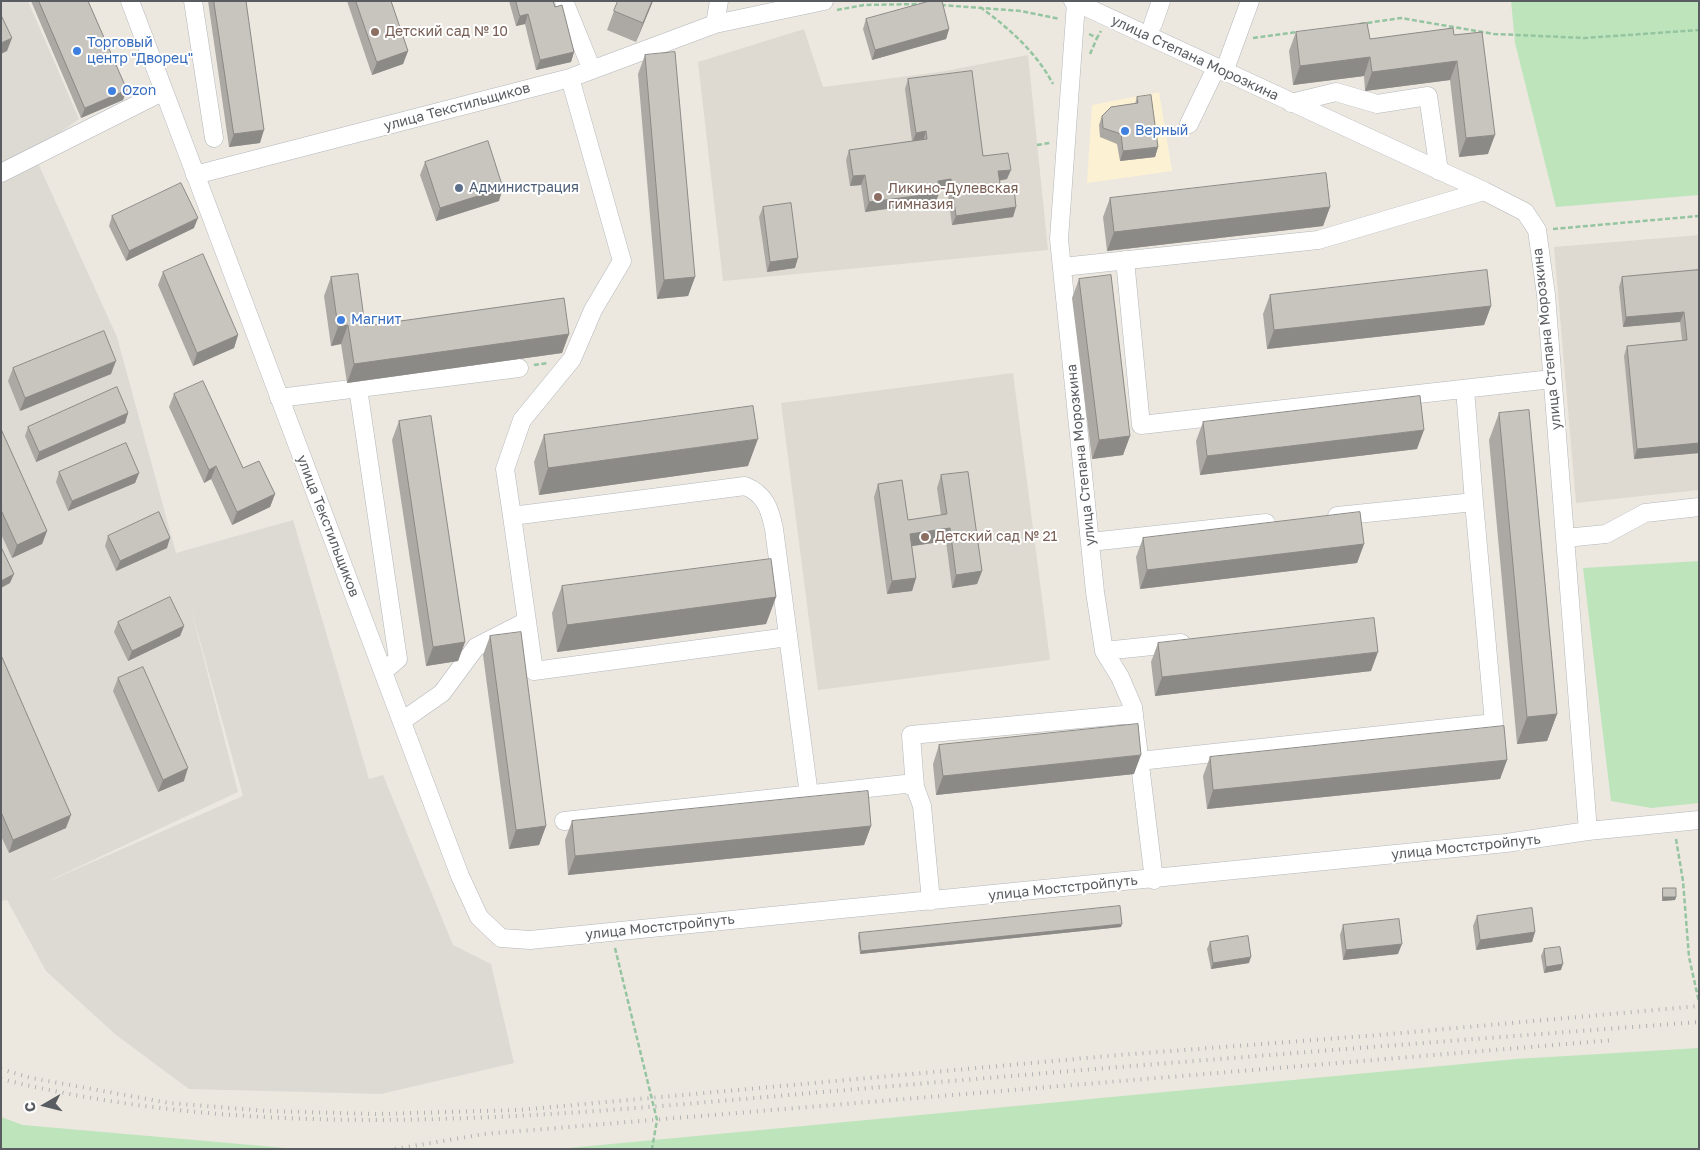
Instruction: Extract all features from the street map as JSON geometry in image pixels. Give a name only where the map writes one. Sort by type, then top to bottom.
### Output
[{"type":"street","name":"улица Текстильщиков","points":[[130,1],[460,876]]},
{"type":"street","points":[[193,1],[214,138]]},
{"type":"street","points":[[564,1],[592,70]]},
{"type":"street","points":[[715,24],[719,1]]},
{"type":"street","points":[[1153,24],[1161,1]]},
{"type":"street","points":[[1189,124],[1236,40],[1250,1]]},
{"type":"street","name":"улица Степана Морозкина","points":[[1154,880],[1134,714],[1120,677],[1104,651],[1090,542],[1059,239],[1080,3],[1220,70],[1484,191],[1525,212],[1537,230],[1550,274],[1552,379],[1568,484],[1565,538],[1588,831]]},
{"type":"street","name":"улица Текстильщиков","points":[[195,176],[570,78],[715,24],[826,6]]},
{"type":"street","points":[[570,78],[622,261],[593,310],[572,359],[522,420],[506,469],[532,667],[534,671],[539,672],[788,637]]},
{"type":"street","points":[[1,173],[164,91]]},
{"type":"street","points":[[1291,103],[1336,92],[1377,104],[1428,96],[1439,171]]},
{"type":"street","points":[[1062,267],[1318,240],[1484,191]]},
{"type":"street","points":[[1125,260],[1142,425],[1552,379]]},
{"type":"street","points":[[279,398],[519,368]]},
{"type":"street","points":[[358,388],[398,659],[383,672]]},
{"type":"street","points":[[1139,761],[1494,723],[1465,389]]},
{"type":"street","points":[[512,516],[745,486],[756,490],[765,500],[770,511],[809,795]]},
{"type":"street","points":[[1316,518],[1474,502]]},
{"type":"street","points":[[1565,538],[1606,534],[1645,513],[1699,507]]},
{"type":"street","points":[[1090,542],[1287,521]]},
{"type":"street","points":[[402,721],[442,693],[476,647],[526,621]]},
{"type":"street","points":[[1104,651],[1202,640]]},
{"type":"street","points":[[931,901],[922,806],[915,787],[911,735],[1134,714]]},
{"type":"street","points":[[564,821],[906,784],[915,787]]},
{"type":"street","name":"улица Мостстройпуть","points":[[460,876],[479,917],[501,938],[530,940],[1154,880],[1506,843],[1588,831],[1699,820]]},
{"type":"path","points":[[826,6],[902,2],[1021,11],[1064,20]]},
{"type":"path","points":[[980,7],[1018,38],[1033,54],[1056,90]]},
{"type":"path","points":[[1353,24],[1402,18],[1494,34],[1584,38],[1699,30]]},
{"type":"path","points":[[1236,40],[1304,31]]},
{"type":"path","points":[[1537,230],[1699,216]]},
{"type":"path","points":[[1674,822],[1684,881],[1689,957],[1699,1002]]},
{"type":"path","points":[[610,932],[658,1120],[652,1149]]},
{"type":"shaded area","points":[[1,1],[28,1],[79,119],[33,152],[117,337],[176,553],[293,520],[369,779],[383,775],[453,945],[491,964],[514,1063],[381,1094],[189,1089],[116,1035],[46,971],[7,900],[1,901]],"holes":[[[190,605],[243,796],[40,885],[238,792]]]},
{"type":"shaded area","name":"Ликино-Дулевская гимназия","points":[[804,29],[823,87],[940,72],[1028,55],[1048,250],[723,281],[698,62]]},
{"type":"shaded area","points":[[1159,92],[1172,171],[1087,183],[1092,105]]},
{"type":"shaded area","points":[[1699,235],[1699,490],[1576,503],[1554,247]]},
{"type":"shaded area","points":[[1013,373],[1050,660],[818,690],[781,403]]},
{"type":"green space","points":[[1511,1],[1699,1],[1699,195],[1556,207],[1515,43]]},
{"type":"green space","points":[[1699,561],[1699,803],[1651,808],[1611,801],[1583,568]]},
{"type":"green space","points":[[1699,1048],[1699,1149],[558,1149],[1516,1059]]},
{"type":"green space","points":[[1,1117],[23,1125],[297,1149],[1,1149]]},
{"type":"building","name":"Торговый центр \"Дворец\"","points":[[39,1],[88,1],[127,90],[85,108]]},
{"type":"building","points":[[214,1],[246,1],[264,130],[234,134]]},
{"type":"building","name":"Детский сад № 10","points":[[356,1],[391,1],[408,51],[377,62]]},
{"type":"building","points":[[516,1],[553,1],[555,7],[562,5],[574,52],[540,60],[528,14],[520,16]]},
{"type":"building","points":[[618,1],[652,1],[643,23],[614,11]]},
{"type":"building","points":[[930,1],[942,1],[949,29],[875,50],[866,19]]},
{"type":"building","points":[[1,15],[12,38],[1,43]]},
{"type":"building","points":[[1367,23],[1370,39],[1453,28],[1454,35],[1482,32],[1495,135],[1466,138],[1457,61],[1372,72],[1370,57],[1300,66],[1296,32]]},
{"type":"building","points":[[675,52],[695,277],[664,280],[645,55]]},
{"type":"building","points":[[972,71],[983,156],[1008,153],[1011,170],[998,171],[1001,190],[1014,188],[1016,207],[956,216],[951,179],[938,181],[939,193],[869,202],[865,175],[853,176],[849,150],[927,139],[926,131],[916,133],[908,79]]},
{"type":"building","name":"Верный","points":[[1151,95],[1158,147],[1123,151],[1121,134],[1103,128],[1102,116],[1111,107],[1138,103],[1137,97]]},
{"type":"building","name":"Администрация","points":[[488,141],[503,188],[440,208],[425,162]]},
{"type":"building","points":[[1326,173],[1330,207],[1114,232],[1110,198]]},
{"type":"building","points":[[181,183],[198,218],[129,251],[112,216]]},
{"type":"building","points":[[791,203],[798,258],[770,262],[763,207]]},
{"type":"building","points":[[203,254],[238,335],[197,353],[163,272]]},
{"type":"building","points":[[1487,270],[1491,306],[1274,330],[1270,295]]},
{"type":"building","points":[[1699,270],[1699,443],[1637,449],[1627,346],[1687,340],[1684,312],[1626,317],[1622,277]]},
{"type":"building","points":[[358,274],[365,326],[564,298],[569,334],[354,364],[348,325],[338,327],[331,277]]},
{"type":"building","points":[[1111,275],[1130,436],[1099,440],[1079,279]]},
{"type":"building","points":[[104,331],[116,361],[25,398],[13,368]]},
{"type":"building","points":[[203,381],[243,468],[259,461],[275,494],[237,512],[216,466],[209,470],[174,394]]},
{"type":"building","points":[[117,387],[128,413],[39,452],[28,427]]},
{"type":"building","points":[[1420,396],[1424,430],[1207,456],[1203,422]]},
{"type":"building","points":[[753,406],[758,439],[548,468],[544,435]]},
{"type":"building","points":[[1529,410],[1557,714],[1527,717],[1499,413]]},
{"type":"building","points":[[431,416],[465,642],[433,647],[399,421]]},
{"type":"building","points":[[1,429],[47,531],[17,545],[1,510]]},
{"type":"building","points":[[126,443],[139,473],[72,501],[59,472]]},
{"type":"building","name":"Детский сад № 21","points":[[968,472],[982,571],[956,575],[950,528],[910,534],[916,578],[892,581],[878,484],[902,480],[908,520],[947,514],[941,475]]},
{"type":"building","points":[[159,512],[170,538],[120,561],[108,536]]},
{"type":"building","points":[[1360,512],[1364,544],[1147,570],[1143,538]]},
{"type":"building","points":[[1,547],[14,574],[1,581]]},
{"type":"building","points":[[771,559],[776,597],[567,625],[562,586]]},
{"type":"building","points":[[170,597],[184,626],[132,651],[118,622]]},
{"type":"building","points":[[1374,618],[1378,652],[1162,677],[1158,643]]},
{"type":"building","points":[[521,632],[546,826],[516,830],[490,636]]},
{"type":"building","points":[[1,655],[71,815],[13,840],[1,812]]},
{"type":"building","points":[[143,667],[188,768],[163,780],[118,678]]},
{"type":"building","points":[[1138,724],[1141,755],[943,776],[939,745]]},
{"type":"building","points":[[1504,726],[1507,760],[1213,790],[1210,757]]},
{"type":"building","points":[[868,791],[871,826],[575,856],[572,821]]},
{"type":"building","points":[[1663,888],[1676,888],[1676,897],[1663,897]]},
{"type":"building","points":[[1120,906],[1122,924],[861,951],[859,933]]},
{"type":"building","points":[[1532,908],[1535,932],[1480,940],[1477,916]]},
{"type":"building","points":[[1399,919],[1402,944],[1346,950],[1343,925]]},
{"type":"building","points":[[1248,936],[1251,957],[1213,963],[1210,942]]},
{"type":"building","points":[[1560,947],[1563,964],[1546,967],[1544,949]]},
{"type":"railway","points":[[1,1069],[31,1078],[169,1103],[267,1111],[377,1114],[519,1110],[1119,1055],[1379,1035],[1699,1006]]},
{"type":"railway","points":[[1,1079],[108,1101],[216,1114],[325,1119],[434,1119],[652,1107],[1181,1062],[1699,1022]]},
{"type":"railway","points":[[395,1149],[484,1134],[1614,1040]]},
{"type":"place","name":"Детский сад № 10","points":[[375,32]]},
{"type":"place","name":"Торговый центр \"Дворец\"","points":[[77,51]]},
{"type":"place","name":"Ozon","points":[[112,91]]},
{"type":"place","name":"Верный","points":[[1125,131]]},
{"type":"place","name":"Администрация","points":[[459,188]]},
{"type":"place","name":"Ликино-Дулевская гимназия","points":[[878,197]]},
{"type":"place","name":"Магнит","points":[[341,320]]},
{"type":"place","name":"Детский сад № 21","points":[[925,537]]}]
